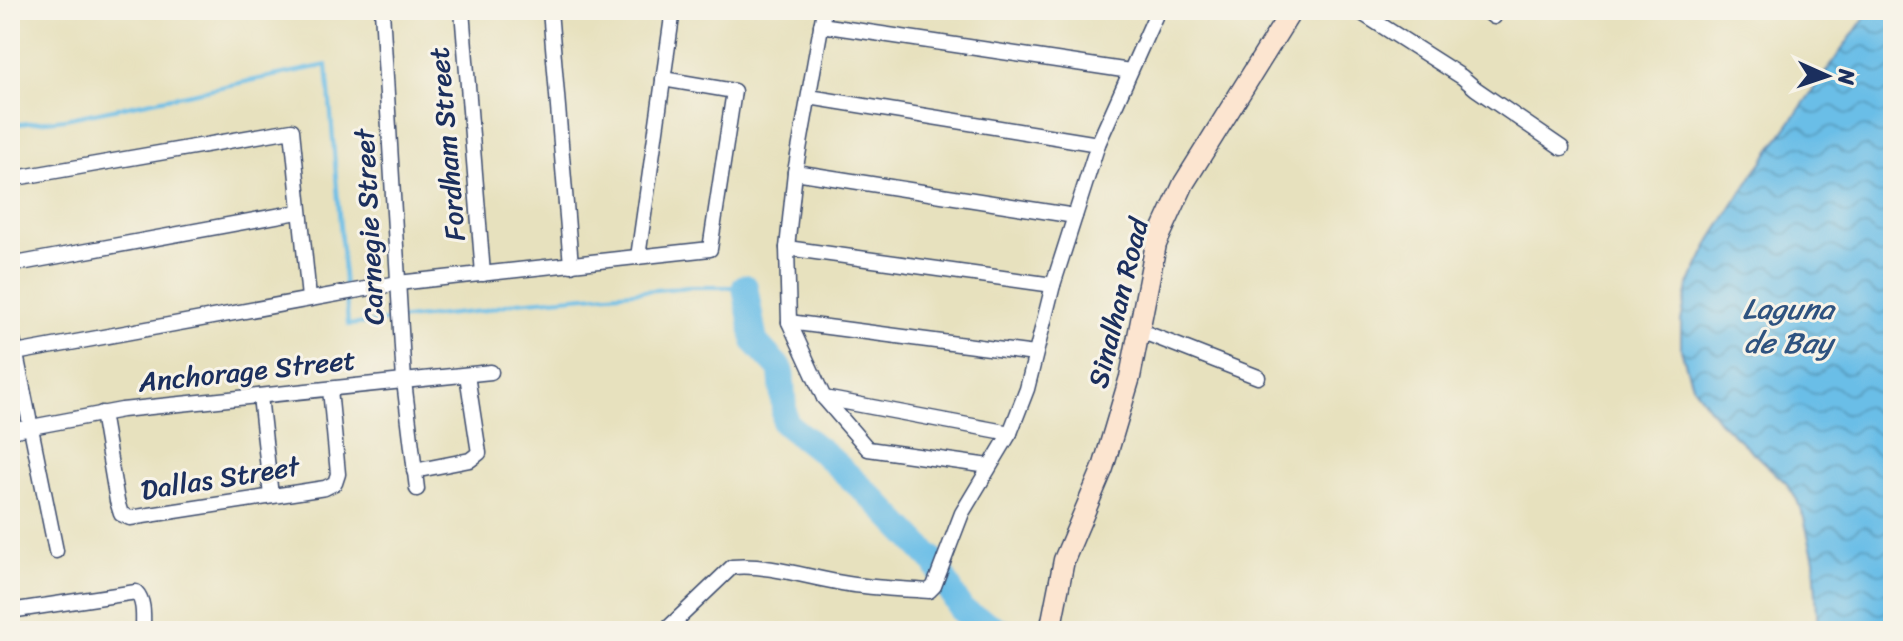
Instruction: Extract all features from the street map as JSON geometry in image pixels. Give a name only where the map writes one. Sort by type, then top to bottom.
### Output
[{"type":"street","name":"Carnegie Street","points":[[382,10],[404,381],[417,489]]},
{"type":"street","name":"Fordham Street","points":[[462,10],[483,274]]},
{"type":"street","points":[[550,10],[571,265]]},
{"type":"street","points":[[638,257],[673,10]]},
{"type":"street","points":[[665,631],[732,567],[767,568],[846,583],[914,590],[929,591],[934,586],[962,513],[1010,433],[1027,389],[1053,285],[1098,144],[1158,10]]},
{"type":"street","name":"Sinalhan Road","points":[[1050,631],[1060,571],[1109,449],[1130,377],[1154,251],[1184,183],[1292,10]]},
{"type":"street","points":[[1357,10],[1462,77],[1562,148]]},
{"type":"street","points":[[989,466],[868,449],[824,398],[789,322],[787,248],[795,172],[822,18],[1130,71]]},
{"type":"street","points":[[13,354],[398,283],[710,249],[734,91],[663,79]]},
{"type":"street","points":[[809,97],[1098,144]]},
{"type":"street","points":[[10,179],[292,130],[309,298]]},
{"type":"street","points":[[795,172],[1075,216]]},
{"type":"street","points":[[10,265],[298,212]]},
{"type":"street","points":[[787,248],[1053,285]]},
{"type":"street","points":[[789,322],[1035,354]]},
{"type":"street","points":[[10,325],[13,354],[56,551]]},
{"type":"street","points":[[1138,330],[1258,377]]},
{"type":"street","name":"Anchorage Street","points":[[10,431],[102,413],[491,372]]},
{"type":"street","points":[[414,471],[470,460],[479,453],[467,375]]},
{"type":"street","name":"Dallas Street","points":[[102,413],[117,501],[121,514],[130,518],[325,488],[335,483],[338,474],[330,389]]},
{"type":"street","points":[[260,396],[271,496]]},
{"type":"street","points":[[824,398],[1010,433]]},
{"type":"street","points":[[10,611],[136,592],[140,595],[142,606],[143,631]]},
{"type":"water","name":"Laguna de Bay","points":[[1870,10],[1893,10],[1893,631],[1818,631],[1814,560],[1797,500],[1786,483],[1719,421],[1692,385],[1681,350],[1681,321],[1688,287],[1711,240],[1752,176]]},
{"type":"waterway","points":[[10,125],[65,119],[327,65],[345,287]]},
{"type":"waterway","points":[[346,296],[348,325],[482,311],[517,302],[690,287],[745,287]]},
{"type":"waterway","points":[[745,287],[755,342],[781,370],[785,423],[826,455],[879,504],[934,561],[962,611],[1001,631]]}]
